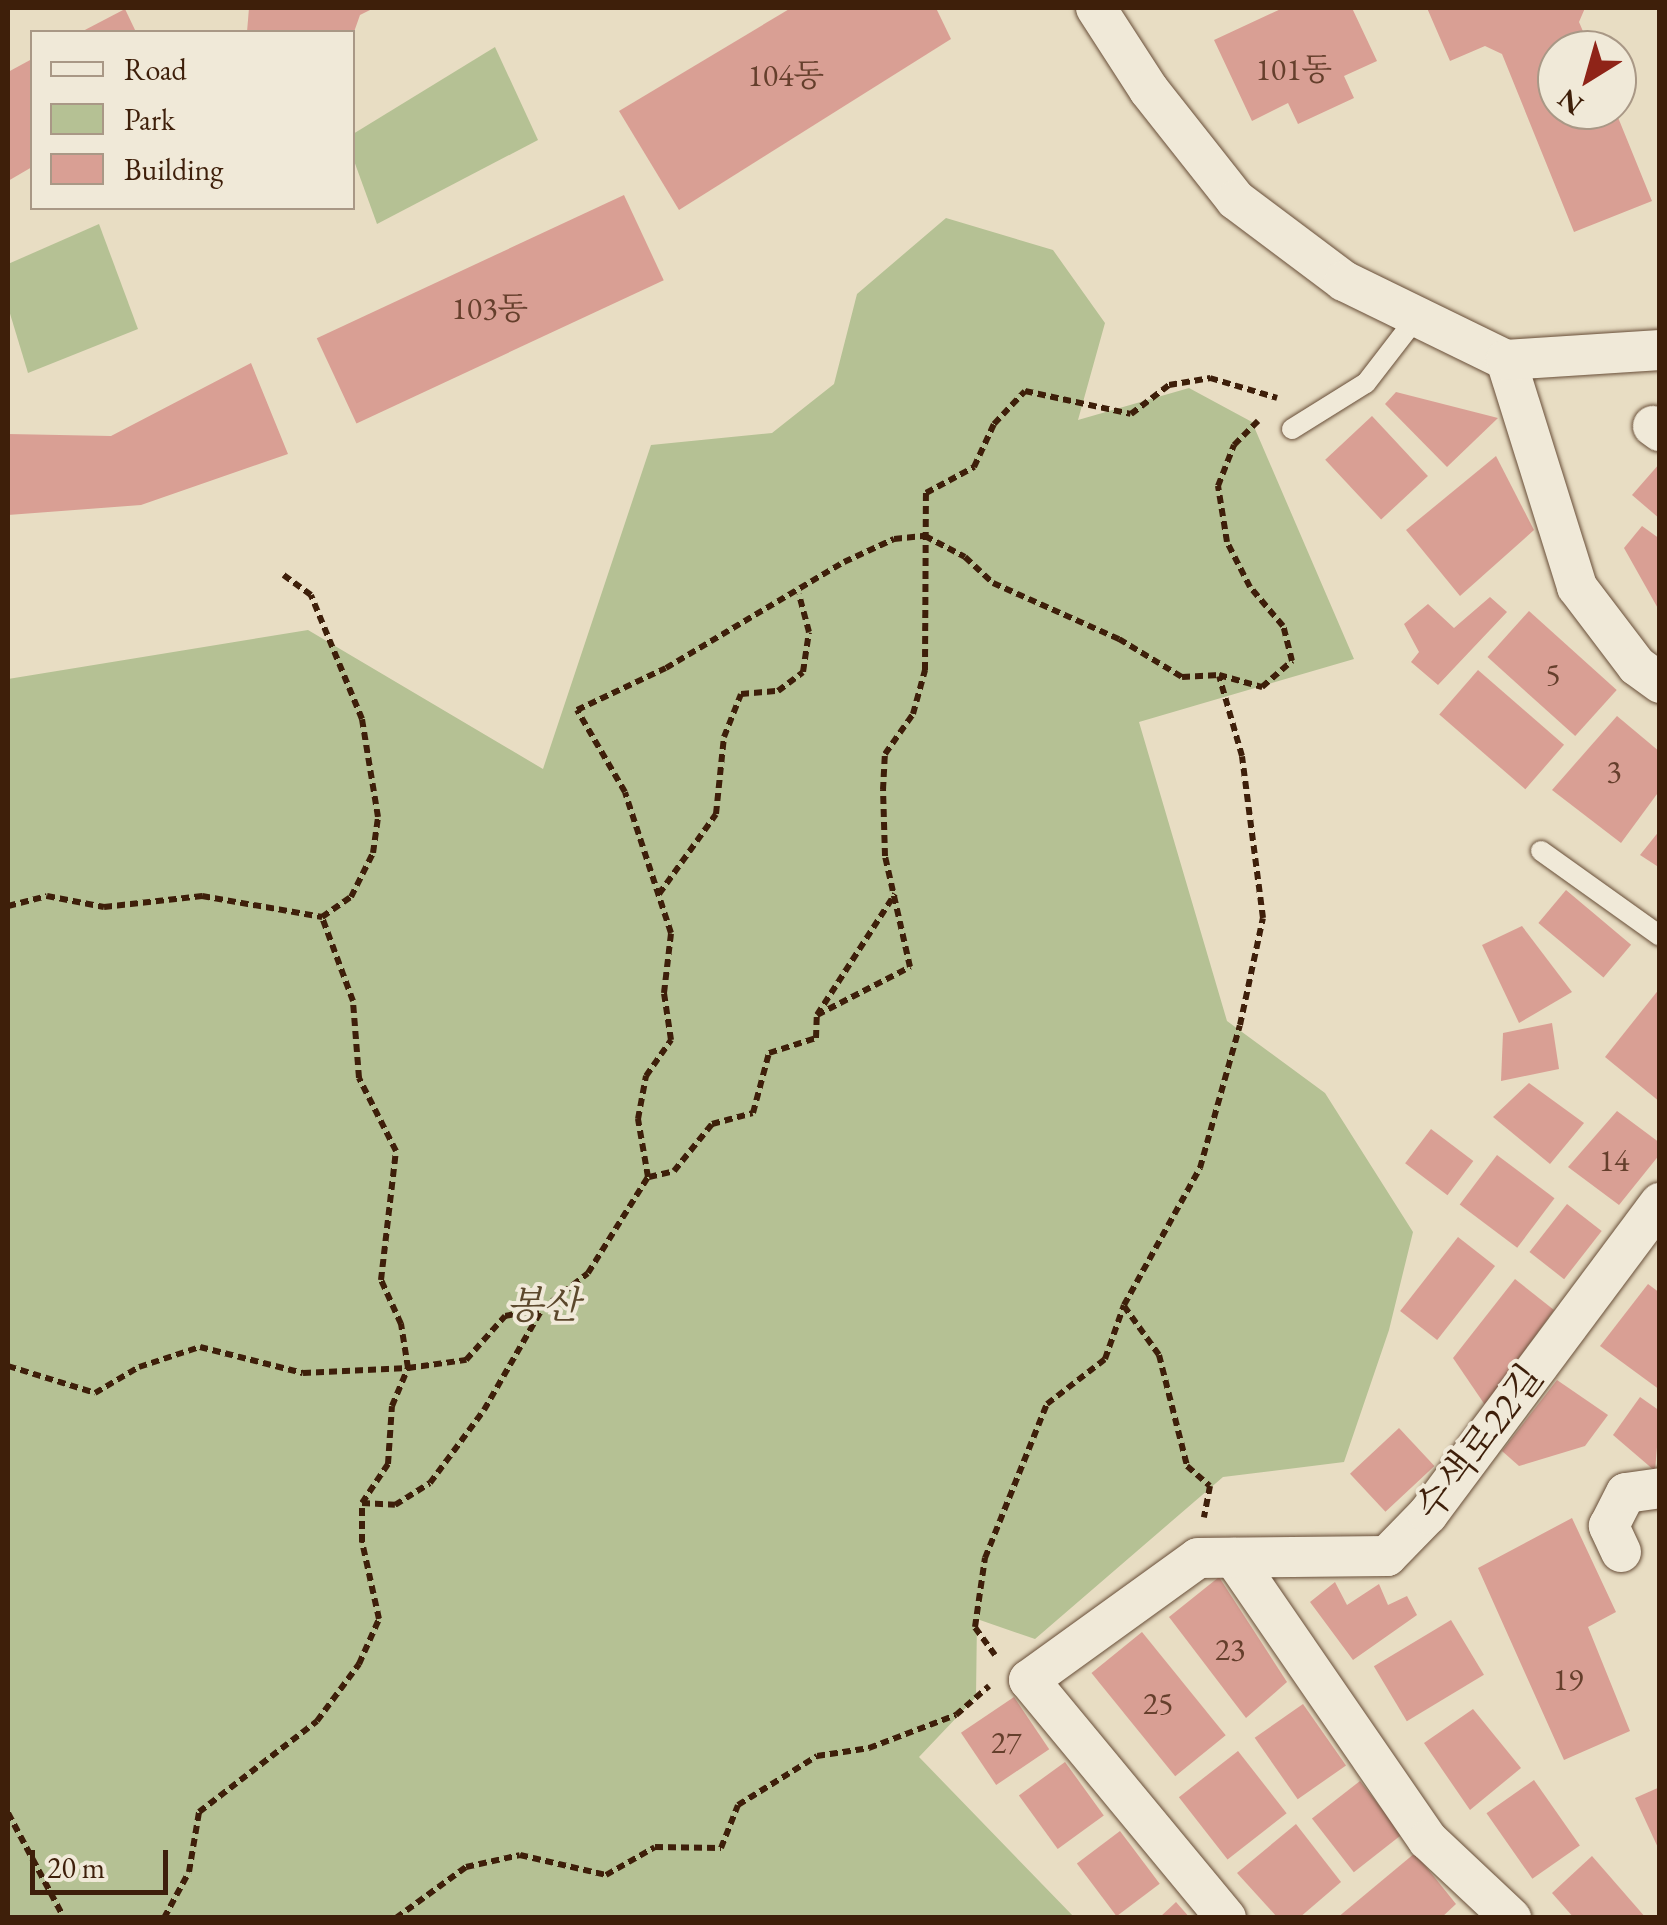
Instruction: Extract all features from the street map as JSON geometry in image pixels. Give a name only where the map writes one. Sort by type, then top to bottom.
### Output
[{"type":"street","points":[[1096,8],[1149,90],[1236,200],[1344,281],[1420,314],[1506,360],[1660,350]]},
{"type":"street","points":[[1506,360],[1577,588],[1637,666],[1660,683]]},
{"type":"street","name":"수색로22길","points":[[1226,1918],[1029,1680],[1198,1558],[1387,1556],[1428,1514],[1660,1203]]},
{"type":"street","points":[[1621,1552],[1609,1526],[1626,1494],[1660,1488]]},
{"type":"street","points":[[1234,1558],[1428,1840],[1511,1918]]},
{"type":"lane","points":[[1292,429],[1366,383],[1420,314]]},
{"type":"lane","points":[[1541,851],[1660,936]]},
{"type":"path","points":[[362,1503],[395,1505],[430,1484],[484,1410],[542,1309],[588,1273],[648,1178],[638,1119],[646,1076],[671,1040],[664,993],[671,933],[624,792],[577,710],[799,594],[860,554],[894,539],[926,536],[964,557],[993,583],[1119,639],[1182,677],[1219,675],[1262,687],[1292,661],[1284,626],[1250,587],[1227,542],[1218,486],[1234,445],[1281,400],[1210,378],[1169,385],[1130,414],[1024,392],[994,424],[974,468],[926,493],[926,536],[925,670],[913,714],[885,754],[885,856],[910,966],[817,1015]]},
{"type":"path","points":[[8,906],[46,896],[104,908],[202,896],[322,917],[351,897],[374,852],[377,804],[362,719],[312,595],[283,575]]},
{"type":"path","points":[[658,895],[716,814],[724,737],[741,694],[778,691],[803,672],[809,632],[799,594]]},
{"type":"path","points":[[1006,1672],[975,1627],[985,1558],[1048,1404],[1105,1359],[1124,1305],[1200,1168],[1263,918],[1242,756],[1219,675]]},
{"type":"path","points":[[648,1178],[674,1171],[712,1124],[753,1114],[769,1053],[816,1038],[817,1015],[895,893]]},
{"type":"path","points":[[164,1918],[189,1872],[198,1812],[317,1721],[359,1664],[380,1619],[362,1542],[362,1503],[388,1464],[392,1406],[408,1368],[401,1324],[382,1280],[396,1151],[360,1078],[352,1001],[322,917]]},
{"type":"path","points":[[1124,1305],[1159,1355],[1187,1466],[1210,1486],[1204,1517],[1234,1558]]},
{"type":"path","points":[[8,1366],[96,1392],[139,1367],[200,1347],[303,1373],[408,1368],[466,1360],[506,1316],[542,1309]]},
{"type":"path","points":[[396,1918],[466,1868],[520,1855],[606,1875],[655,1847],[721,1848],[738,1805],[817,1756],[869,1748],[956,1715],[994,1682]]},
{"type":"path","points":[[8,1813],[64,1918]]},
{"type":"green space","points":[[495,47],[538,140],[377,224],[355,164],[355,133]]},
{"type":"green space","name":"봉산","points":[[946,218],[1053,250],[1105,323],[1078,420],[1189,388],[1252,422],[1354,659],[1139,722],[1227,1021],[1325,1093],[1413,1232],[1389,1330],[1344,1462],[1223,1477],[1035,1639],[977,1619],[976,1697],[919,1757],[1074,1917],[8,1917],[8,679],[308,630],[543,769],[651,445],[772,433],[834,384],[857,294]]},
{"type":"green space","points":[[99,224],[138,329],[28,373],[8,307],[8,264]]},
{"type":"building","points":[[249,8],[374,8],[360,15],[355,30],[247,30]]},
{"type":"building","points":[[791,8],[936,8],[951,39],[679,210],[619,111]]},
{"type":"building","points":[[1283,8],[1352,8],[1377,61],[1344,76],[1354,98],[1298,124],[1288,103],[1252,121],[1214,40]]},
{"type":"building","points":[[1427,8],[1585,8],[1579,22],[1582,30],[1537,30],[1537,130],[1623,130],[1652,201],[1574,232],[1502,54],[1485,46],[1450,61]]},
{"type":"building","points":[[125,9],[135,30],[85,30]]},
{"type":"building","points":[[30,60],[30,168],[8,181],[8,72]]},
{"type":"building","points":[[624,195],[664,280],[356,423],[317,338]]},
{"type":"building","points":[[251,363],[288,454],[141,505],[8,515],[8,434],[111,436]]},
{"type":"building","points":[[1396,392],[1498,418],[1447,467],[1385,404]]},
{"type":"building","points":[[1372,416],[1428,476],[1381,520],[1325,460]]},
{"type":"building","points":[[1496,456],[1534,530],[1460,596],[1406,530]]},
{"type":"building","points":[[1660,463],[1660,519],[1632,495]]},
{"type":"building","points":[[1642,526],[1660,539],[1660,612],[1624,548]]},
{"type":"building","points":[[1490,597],[1507,612],[1438,685],[1411,662],[1419,652],[1404,624],[1428,604],[1454,628]]},
{"type":"building","points":[[1529,611],[1617,690],[1575,736],[1488,657]]},
{"type":"building","points":[[1478,670],[1564,745],[1525,789],[1439,715]]},
{"type":"building","points":[[1617,716],[1660,752],[1660,790],[1621,843],[1552,790]]},
{"type":"building","points":[[1660,830],[1660,868],[1640,855]]},
{"type":"building","points":[[1566,890],[1631,945],[1603,978],[1538,923]]},
{"type":"building","points":[[1522,926],[1572,992],[1519,1023],[1482,945]]},
{"type":"building","points":[[1660,988],[1660,1102],[1605,1057]]},
{"type":"building","points":[[1552,1023],[1559,1069],[1501,1081],[1503,1033]]},
{"type":"building","points":[[1529,1083],[1584,1123],[1550,1164],[1493,1117]]},
{"type":"building","points":[[1617,1111],[1660,1143],[1660,1154],[1619,1205],[1568,1167]]},
{"type":"building","points":[[1431,1129],[1473,1161],[1447,1195],[1405,1163]]},
{"type":"building","points":[[1497,1155],[1555,1198],[1517,1248],[1460,1205]]},
{"type":"building","points":[[1567,1204],[1602,1231],[1564,1279],[1529,1252]]},
{"type":"building","points":[[1458,1237],[1495,1266],[1437,1340],[1400,1311]]},
{"type":"building","points":[[1515,1279],[1554,1310],[1485,1405],[1453,1358]]},
{"type":"building","points":[[1648,1284],[1660,1293],[1660,1390],[1600,1346]]},
{"type":"building","points":[[1557,1380],[1608,1415],[1585,1446],[1519,1466],[1502,1451]]},
{"type":"building","points":[[1640,1397],[1660,1411],[1655,1471],[1613,1435]]},
{"type":"building","points":[[1399,1428],[1434,1466],[1385,1512],[1350,1474]]},
{"type":"building","points":[[1572,1518],[1616,1612],[1588,1627],[1630,1731],[1564,1760],[1478,1568]]},
{"type":"building","points":[[1219,1577],[1287,1682],[1246,1718],[1169,1617]]},
{"type":"building","points":[[1335,1582],[1347,1605],[1379,1584],[1388,1605],[1407,1596],[1417,1615],[1353,1660],[1310,1602]]},
{"type":"building","points":[[1451,1620],[1484,1675],[1407,1721],[1374,1666]]},
{"type":"building","points":[[1142,1632],[1226,1735],[1175,1776],[1091,1673]]},
{"type":"building","points":[[1014,1697],[1049,1749],[996,1785],[961,1733]]},
{"type":"building","points":[[1303,1704],[1346,1765],[1298,1799],[1255,1738]]},
{"type":"building","points":[[1473,1709],[1521,1768],[1470,1810],[1424,1743]]},
{"type":"building","points":[[1238,1751],[1287,1813],[1228,1859],[1179,1797]]},
{"type":"building","points":[[1065,1762],[1104,1815],[1058,1849],[1019,1796]]},
{"type":"building","points":[[1534,1780],[1580,1846],[1532,1879],[1486,1813]]},
{"type":"building","points":[[1360,1781],[1402,1835],[1354,1872],[1312,1819]]},
{"type":"building","points":[[1660,1787],[1660,1852],[1635,1798]]},
{"type":"building","points":[[1296,1824],[1341,1882],[1299,1918],[1278,1918],[1237,1873]]},
{"type":"building","points":[[1120,1831],[1160,1884],[1117,1916],[1077,1863]]},
{"type":"building","points":[[1415,1853],[1456,1904],[1441,1918],[1337,1918]]},
{"type":"building","points":[[1592,1856],[1646,1918],[1574,1918],[1552,1893]]},
{"type":"building","points":[[1176,1902],[1190,1918],[1159,1918]]}]
